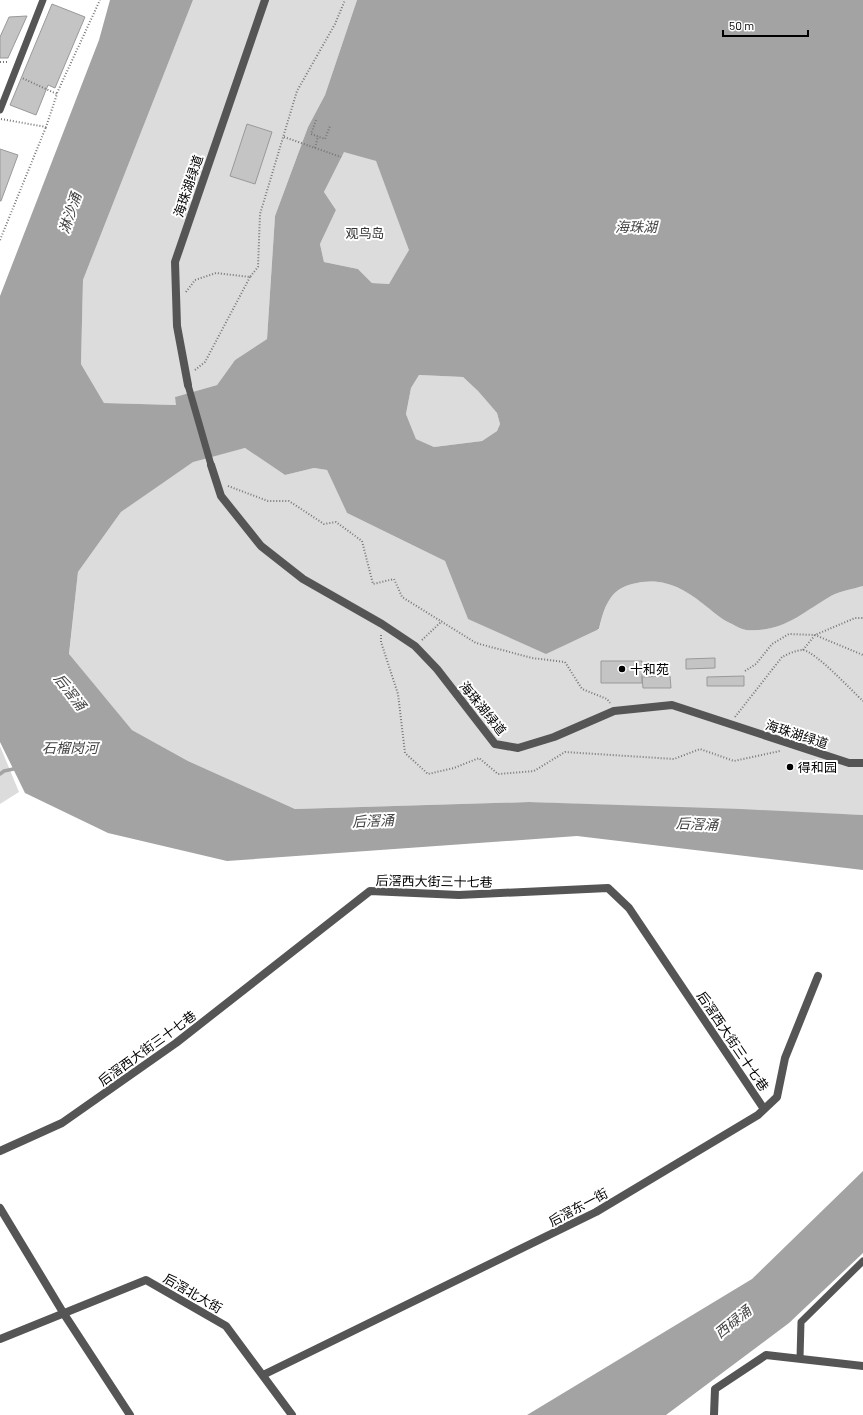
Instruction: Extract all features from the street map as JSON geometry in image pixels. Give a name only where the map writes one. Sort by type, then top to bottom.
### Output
[{"type":"street","name":"海珠湖绿道","points":[[188,384],[177,326],[174,262],[265,0]]},
{"type":"street","name":"海珠湖绿道","points":[[211,465],[221,496],[261,546],[303,579],[382,624],[415,646],[437,669],[495,744],[518,748],[554,737],[614,711],[672,705],[849,763],[863,763]]},
{"type":"street","name":"后滘西大街三十七巷","points":[[0,1151],[62,1123],[170,1048],[370,891],[459,895],[608,888],[629,908],[764,1109]]},
{"type":"street","name":"后滘东一街","points":[[263,1375],[596,1212],[758,1115],[776,1097],[785,1058],[818,976]]},
{"type":"street","points":[[0,1208],[64,1314],[130,1415]]},
{"type":"street","name":"后滘北大街","points":[[0,1339],[146,1280],[226,1326],[292,1415]]},
{"type":"street","points":[[714,1415],[715,1389],[766,1354],[863,1366]]},
{"type":"lane","points":[[0,110],[43,0]]},
{"type":"lane","points":[[188,384],[211,465]]},
{"type":"lane","points":[[800,1358],[801,1322],[863,1261]]},
{"type":"path","points":[[0,240],[46,127],[57,94],[100,0]]},
{"type":"path","points":[[187,375],[205,362],[250,277],[258,267],[260,214],[297,91],[335,24],[345,0]]},
{"type":"path","points":[[13,74],[57,94]]},
{"type":"path","points":[[0,119],[46,127]]},
{"type":"path","points":[[316,120],[311,134],[325,139],[330,126]]},
{"type":"path","points":[[314,148],[318,136]]},
{"type":"path","points":[[284,137],[341,157]]},
{"type":"path","points":[[176,305],[195,280],[216,273],[250,277]]},
{"type":"path","points":[[216,481],[268,501],[289,501],[324,524],[336,522],[362,541],[373,584],[394,579],[402,597],[476,643],[532,658],[565,662],[582,689],[607,699],[614,711]]},
{"type":"path","points":[[803,650],[815,635],[855,618],[863,618]]},
{"type":"path","points":[[415,646],[442,621]]},
{"type":"path","points":[[745,671],[756,664],[772,644],[789,634],[815,635],[863,655]]},
{"type":"path","points":[[730,724],[782,657],[791,652],[803,650],[814,655],[863,701]]},
{"type":"green space","points":[[193,0],[357,0],[325,95],[308,127],[275,216],[267,339],[235,360],[217,385],[175,397],[177,405],[104,403],[81,364],[83,280]]},
{"type":"green space","name":"观鸟岛","points":[[344,151],[376,161],[410,250],[389,284],[372,283],[358,269],[324,262],[320,244],[336,210],[324,192]]},
{"type":"green space","points":[[419,375],[463,377],[478,391],[497,413],[500,424],[497,431],[482,441],[434,447],[416,439],[406,414],[411,388]]},
{"type":"green space","points":[[245,448],[285,475],[314,468],[327,470],[347,513],[445,561],[468,619],[599,630],[603,614],[613,595],[624,587],[632,584],[654,582],[672,585],[681,589],[728,622],[746,630],[759,630],[781,625],[835,594],[863,586],[863,815],[529,802],[295,809],[188,761],[132,730],[69,655],[78,572],[121,512],[193,461]]},
{"type":"green space","points":[[0,746],[19,792],[0,804]]},
{"type":"water","name":"海珠湖","points":[[110,0],[193,0],[83,280],[81,364],[104,403],[176,405],[175,397],[217,385],[235,360],[267,339],[275,216],[308,127],[325,95],[357,0],[863,0],[863,586],[835,594],[801,615],[781,625],[759,630],[746,630],[725,620],[690,594],[672,585],[654,582],[632,584],[624,587],[613,595],[603,614],[599,629],[546,654],[468,619],[445,561],[347,513],[327,470],[314,468],[285,475],[245,448],[193,462],[121,512],[78,572],[69,654],[132,730],[188,761],[295,809],[529,802],[741,809],[863,815],[863,870],[577,836],[227,861],[108,833],[25,793],[0,742],[0,296],[99,40]],"holes":[[[344,152],[376,161],[409,250],[389,284],[372,283],[358,269],[324,262],[320,244],[336,210],[324,192]],[[419,375],[463,377],[478,391],[497,413],[500,424],[497,431],[482,441],[434,447],[416,439],[406,414],[411,388]]]},
{"type":"water","name":"西碌涌","points":[[863,1171],[863,1253],[789,1323],[666,1415],[527,1415],[752,1279]]},
{"type":"building","points":[[52,4],[85,17],[55,88],[48,85],[36,115],[10,105]]},
{"type":"building","points":[[27,16],[8,58],[0,58],[0,37],[9,17]]},
{"type":"building","points":[[247,124],[272,132],[255,184],[230,176]]},
{"type":"building","points":[[0,149],[18,155],[1,201],[0,201]]},
{"type":"building","points":[[715,658],[715,668],[686,669],[686,659]]},
{"type":"building","name":"十和苑","points":[[601,661],[642,661],[642,683],[601,683]]},
{"type":"building","points":[[670,676],[671,688],[643,688],[642,677]]},
{"type":"building","points":[[744,676],[744,686],[707,686],[707,677]]},
{"type":"waterway","points":[[0,774],[4,771],[18,768]]},
{"type":"place","name":"十和苑","points":[[622,669]]},
{"type":"place","name":"得和园","points":[[790,767]]},
{"type":"water label","name":"淋沙涌","points":[[70,213]]},
{"type":"water label","name":"后滘涌","points":[[70,692]]},
{"type":"water label","name":"石榴岗河","points":[[70,748]]},
{"type":"water label","name":"后滘涌","points":[[373,821]]},
{"type":"water label","name":"后滘涌","points":[[697,824]]}]
